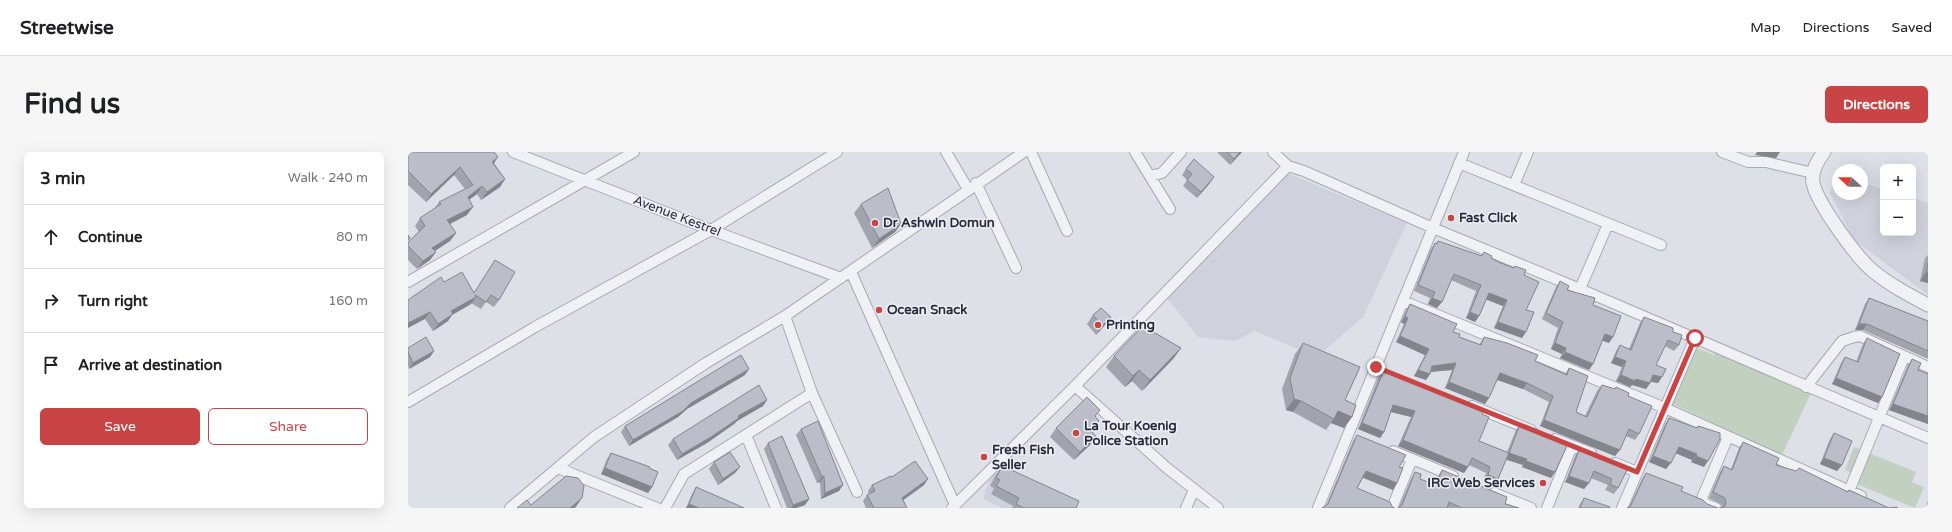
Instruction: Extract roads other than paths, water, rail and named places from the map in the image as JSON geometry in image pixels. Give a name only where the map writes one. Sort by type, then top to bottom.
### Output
[{"type":"street","name":"Avenue Kestrel","points":[[513,152],[711,230],[842,278]]},
{"type":"street","points":[[408,282],[634,152]]},
{"type":"street","points":[[408,402],[535,327],[711,230],[837,152]]},
{"type":"street","points":[[946,152],[972,186],[1016,268]]},
{"type":"street","points":[[510,508],[594,436],[706,363],[785,316],[842,278],[972,186],[1024,152]]},
{"type":"street","points":[[1031,152],[1067,231]]},
{"type":"street","points":[[1134,152],[1170,209]]},
{"type":"street","points":[[1150,176],[1158,176],[1162,173],[1181,152]]},
{"type":"street","points":[[1273,152],[1288,166],[1304,171],[1433,228],[1580,289],[1928,438]]},
{"type":"street","points":[[1318,508],[1379,369],[1403,300],[1464,152]]},
{"type":"street","points":[[1514,185],[1528,152]]},
{"type":"street","points":[[1722,152],[1748,162],[1766,162],[1813,173]]},
{"type":"street","points":[[1824,152],[1817,161],[1813,173],[1813,183],[1819,200],[1858,255],[1872,270],[1889,284],[1928,305]]},
{"type":"street","points":[[1459,163],[1661,245]]},
{"type":"street","points":[[850,272],[953,506],[1075,386],[1288,166]]},
{"type":"street","points":[[1580,289],[1608,224]]},
{"type":"street","points":[[1403,300],[1665,408],[1868,500]]},
{"type":"street","points":[[785,316],[812,393],[856,492]]},
{"type":"street","points":[[1806,387],[1842,341],[1854,336],[1860,336],[1928,367]]},
{"type":"street","points":[[1622,508],[1695,338]]},
{"type":"street","points":[[1849,491],[1904,357]]},
{"type":"street","points":[[1075,386],[1194,490],[1218,508]]},
{"type":"street","points":[[664,508],[684,474],[812,393]]},
{"type":"street","points":[[1463,402],[1637,472]]},
{"type":"street","points":[[746,435],[776,508]]},
{"type":"street","points":[[1716,508],[1705,504],[1702,498],[1728,437]]},
{"type":"street","points":[[1547,508],[1572,446]]},
{"type":"street","points":[[1384,447],[1462,480]]},
{"type":"street","points":[[1392,508],[1412,459]]},
{"type":"street","points":[[558,468],[657,508]]},
{"type":"street","points":[[1483,489],[1531,508]]},
{"type":"street","points":[[1186,508],[1194,490]]},
{"type":"place","name":"Fast Click","points":[[1451,218]]},
{"type":"place","name":"Dr Ashwin Domun","points":[[875,223]]},
{"type":"place","name":"Ocean Snack","points":[[879,310]]},
{"type":"place","name":"Printing","points":[[1098,325]]},
{"type":"place","name":"La Tour Koenig Police Station","points":[[1076,433]]},
{"type":"place","name":"Fresh Fish Seller","points":[[984,457]]},
{"type":"place","name":"IRC Web Services","points":[[1543,483]]}]
